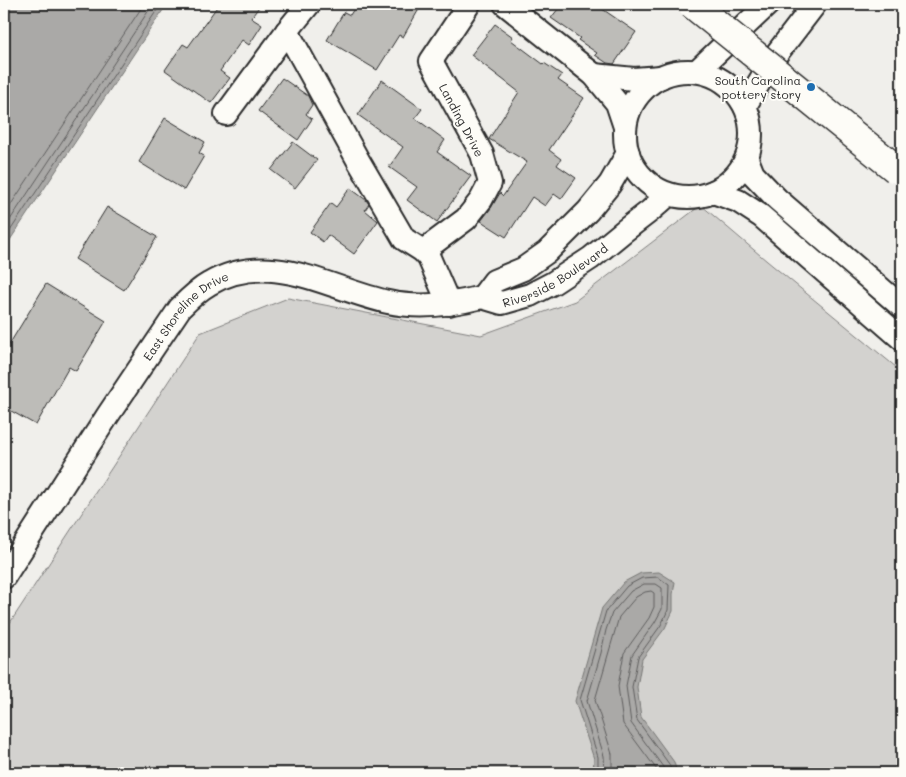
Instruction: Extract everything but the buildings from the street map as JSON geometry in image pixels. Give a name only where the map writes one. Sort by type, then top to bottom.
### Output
[{"type":"main road","points":[[692,4],[896,169]]},
{"type":"street","points":[[226,114],[309,4]]},
{"type":"street","name":"Landing Drive","points":[[423,250],[466,219],[481,200],[490,183],[482,154],[431,60],[469,4]]},
{"type":"street","points":[[505,4],[594,75],[617,103],[625,126]]},
{"type":"street","points":[[696,71],[768,4]]},
{"type":"street","points":[[745,106],[775,56],[815,4]]},
{"type":"street","points":[[287,31],[404,239],[423,250],[429,258],[449,304]]},
{"type":"street","points":[[594,75],[634,79],[696,71],[712,75],[726,83],[738,94],[745,106],[750,119],[752,133],[747,159],[740,170],[724,187],[700,197],[668,194],[649,184],[633,165],[625,141],[625,126],[629,112],[636,98],[647,86],[661,77]]},
{"type":"street","name":"Riverside Boulevard","points":[[628,153],[610,184],[588,211],[547,252],[522,269],[494,281],[482,297],[502,304],[530,295],[553,284],[592,258],[668,194]]},
{"type":"street","points":[[747,159],[753,174],[776,199],[902,307]]},
{"type":"street","points":[[713,192],[738,201],[761,216],[902,339]]},
{"type":"street","name":"East Shoreline Drive","points":[[4,577],[108,415],[180,308],[209,284],[245,271],[264,269],[283,270],[389,302],[412,305],[435,306],[482,297]]},
{"type":"shaded area","points":[[701,205],[902,372],[902,773],[4,773],[4,632],[200,333],[288,298],[481,335],[575,301]]},
{"type":"water","points":[[4,4],[167,4],[4,249]]},
{"type":"water","points":[[659,572],[675,582],[673,611],[665,628],[642,659],[637,687],[641,717],[674,762],[677,773],[593,773],[594,759],[575,701],[602,608],[624,582],[641,573]]},
{"type":"place","name":"South Carolina pottery story","points":[[811,87]]}]
